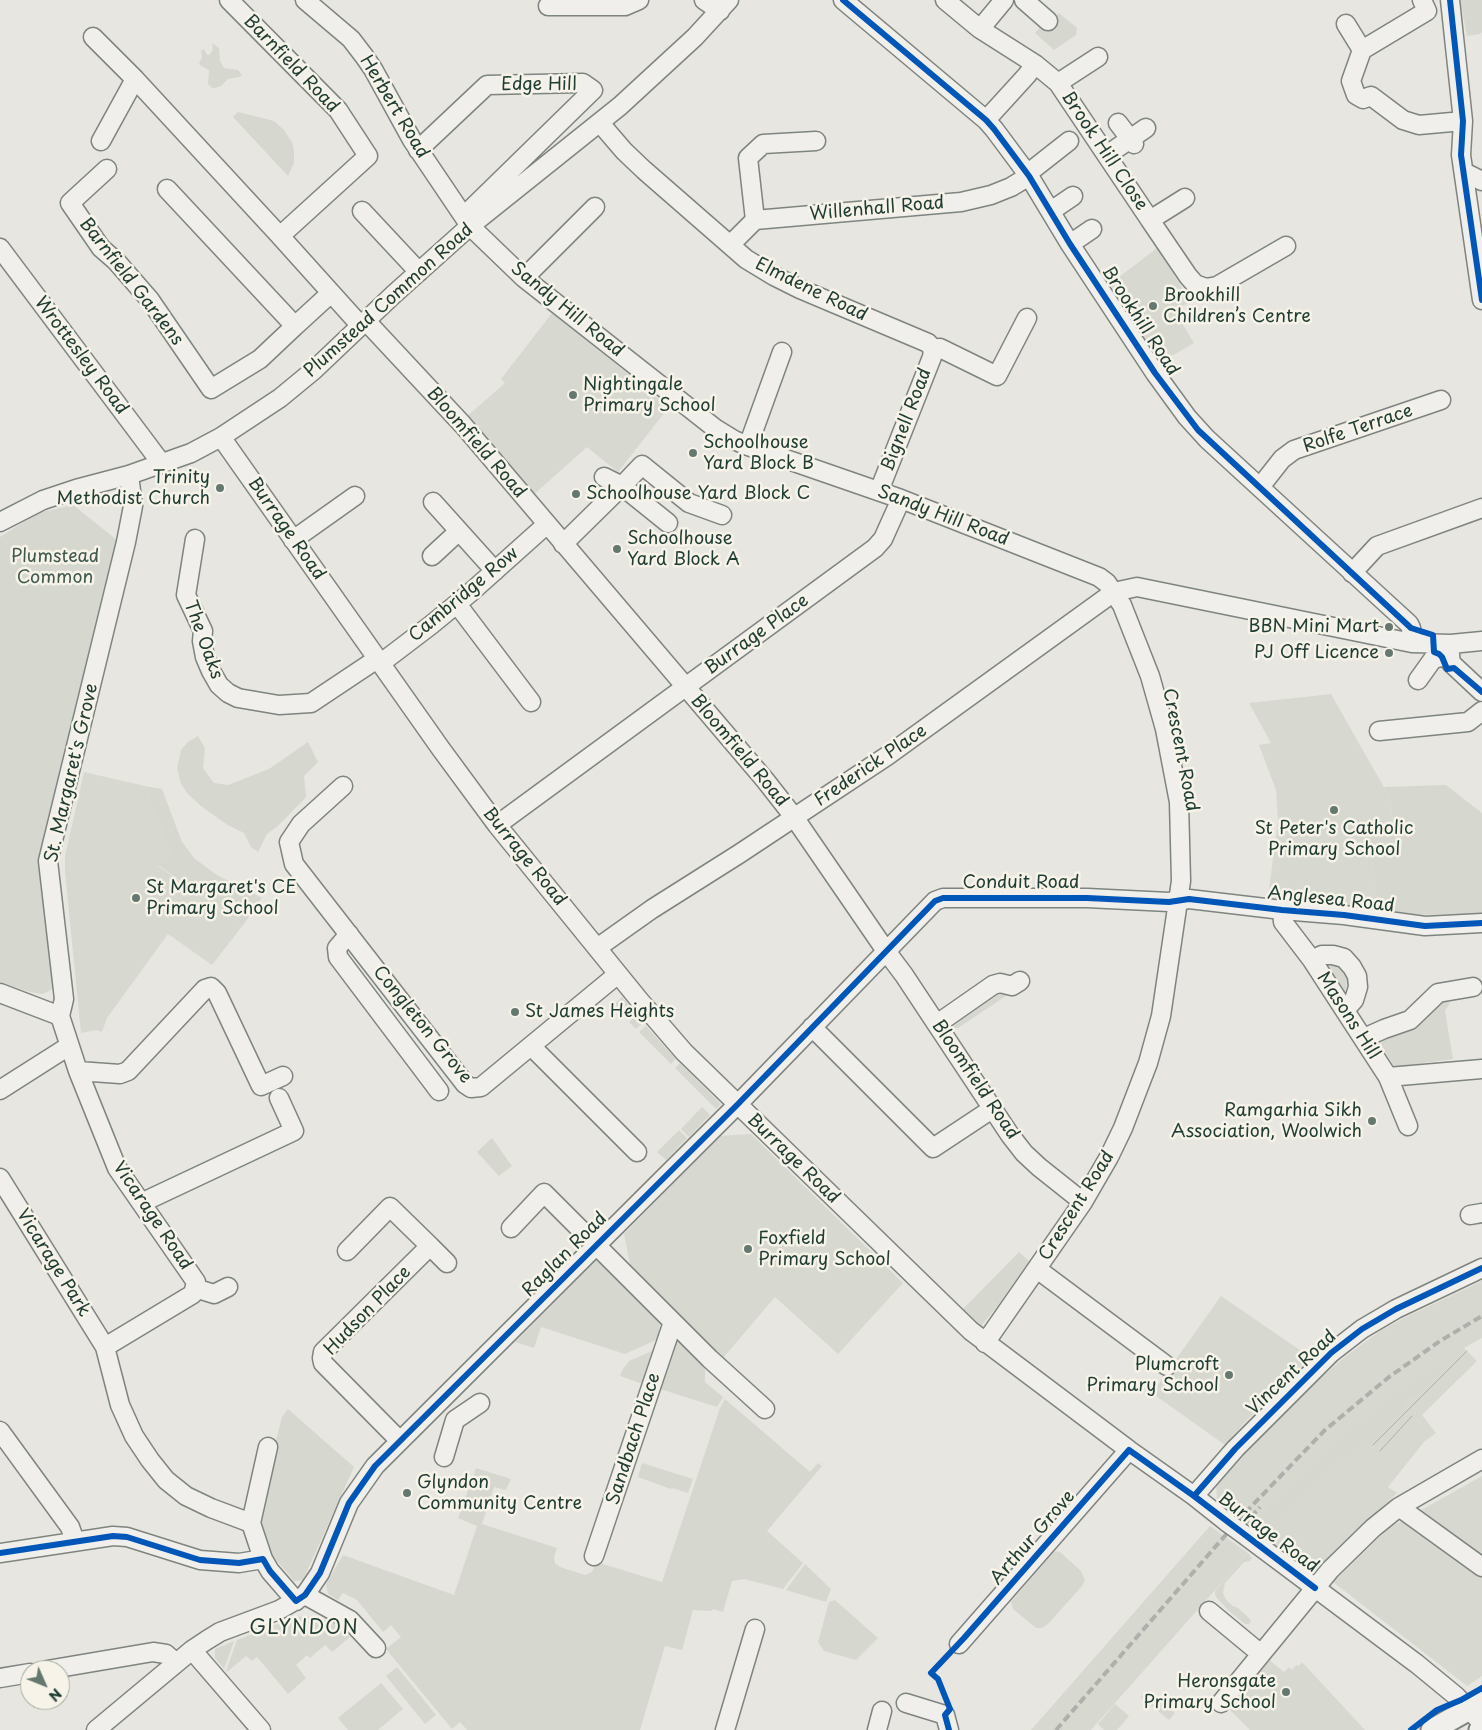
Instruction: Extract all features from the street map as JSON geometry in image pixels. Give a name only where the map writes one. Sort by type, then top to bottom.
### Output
[{"type":"main road","points":[[1432,1730],[1478,1711]]},
{"type":"street","name":"Barnfield Road","points":[[229,0],[338,110],[368,156],[280,236]]},
{"type":"street","name":"Herbert Road","points":[[305,0],[351,39],[364,56],[418,150],[467,221]]},
{"type":"street","points":[[548,6],[625,6],[639,0]]},
{"type":"street","points":[[704,0],[724,6]]},
{"type":"street","name":"Brookhill Road","points":[[843,0],[986,120],[1028,175],[1070,244],[1155,373],[1187,417],[1207,439],[1409,624],[1412,643]]},
{"type":"street","name":"Brook Hill Close","points":[[945,0],[980,29],[1035,64],[1058,82],[1195,284],[1206,288],[1217,286],[1286,246]]},
{"type":"street","points":[[980,29],[1004,0]]},
{"type":"street","points":[[1024,0],[1048,21]]},
{"type":"street","points":[[1422,0],[1427,12],[1410,23],[1403,24],[1362,50],[1351,81],[1356,95],[1363,100],[1371,96],[1403,120],[1419,126],[1463,121]]},
{"type":"street","points":[[1450,0],[1463,121],[1461,155],[1482,300]]},
{"type":"street","name":"Plumstead Common Road","points":[[0,522],[43,500],[76,489],[129,476],[191,453],[221,437],[280,398],[314,370],[419,272],[467,221],[600,123],[662,69],[724,6]]},
{"type":"street","points":[[1346,24],[1362,50]]},
{"type":"street","points":[[93,37],[135,79],[332,293],[364,324]]},
{"type":"street","name":"Brook Hill Close","points":[[1058,82],[1098,57]]},
{"type":"street","points":[[986,120],[1035,64]]},
{"type":"street","points":[[100,142],[135,79]]},
{"type":"street","name":"Edge Hill","points":[[418,150],[487,85],[583,82],[593,90],[478,202],[467,221]]},
{"type":"street","name":"Elmdene Road","points":[[600,123],[624,152],[746,259],[774,276],[928,343],[933,349],[940,348],[997,376],[1027,318]]},
{"type":"street","points":[[1118,123],[1132,142]]},
{"type":"street","points":[[1107,155],[1132,142],[1146,128]]},
{"type":"street","points":[[730,245],[755,220],[748,158],[763,144],[816,141]]},
{"type":"street","name":"Willenhall Road","points":[[755,220],[962,202],[991,195],[1011,187],[1069,141]]},
{"type":"street","name":"Barnfield Gardens","points":[[107,169],[70,203],[101,248],[150,300],[211,389],[260,359],[332,293]]},
{"type":"street","points":[[1464,172],[1482,180]]},
{"type":"street","points":[[167,189],[296,326]]},
{"type":"street","points":[[1051,211],[1073,196]]},
{"type":"street","name":"Brook Hill Close","points":[[1150,220],[1185,198]]},
{"type":"street","points":[[524,278],[595,207]]},
{"type":"street","points":[[362,212],[419,272]]},
{"type":"street","name":"Sandy Hill Road","points":[[467,221],[524,278],[716,429],[734,440],[901,499],[1098,577],[1107,583],[1114,592]]},
{"type":"street","points":[[1070,244],[1092,229]]},
{"type":"street","name":"Wrottesley Road","points":[[0,248],[162,464]]},
{"type":"street","name":"Bloomfield Road","points":[[364,324],[463,425],[546,525],[765,780],[794,817],[904,975],[992,1109],[1024,1153],[1083,1202]]},
{"type":"street","name":"Bignell Road","points":[[879,491],[932,357],[933,349]]},
{"type":"street","points":[[748,446],[782,352]]},
{"type":"street","name":"Rolfe Terrace","points":[[1260,487],[1282,459],[1294,450],[1441,400]]},
{"type":"street","name":"Burrage Road","points":[[221,437],[497,825],[659,1024],[737,1105],[955,1317],[985,1343],[1194,1496],[1478,1711]]},
{"type":"street","points":[[563,544],[642,465],[689,503],[722,515]]},
{"type":"street","name":"St. Margaret's Grove","points":[[78,1071],[60,1016],[64,998],[48,861],[126,542],[133,506],[129,476]]},
{"type":"street","points":[[604,477],[622,486],[668,523]]},
{"type":"street","points":[[293,540],[355,496]]},
{"type":"street","name":"Burrage Place","points":[[497,825],[875,548],[883,539],[901,499]]},
{"type":"street","points":[[433,502],[495,571]]},
{"type":"street","points":[[1352,573],[1377,546],[1482,508]]},
{"type":"street","name":"Cambridge Row","points":[[379,661],[457,604],[546,525]]},
{"type":"street","points":[[432,556],[459,531]]},
{"type":"street","name":"The Oaks","points":[[195,540],[186,595],[203,631],[202,641],[208,664],[219,685],[228,693],[245,700],[279,705],[311,703],[379,661]]},
{"type":"street","points":[[1114,592],[1137,587],[1450,650]]},
{"type":"street","name":"Frederick Place","points":[[597,948],[652,909],[919,734],[1114,592]]},
{"type":"street","name":"Crescent Road","points":[[985,1343],[1083,1202],[1109,1157],[1123,1128],[1148,1063],[1161,1016],[1180,881],[1179,802],[1165,729],[1150,676],[1131,624],[1114,592]]},
{"type":"street","points":[[457,604],[531,702]]},
{"type":"street","points":[[1418,680],[1433,659],[1450,650],[1482,641]]},
{"type":"street","points":[[1450,650],[1451,664],[1454,668],[1482,692]]},
{"type":"street","points":[[1379,731],[1468,722],[1482,711]]},
{"type":"street","name":"Congleton Grove","points":[[343,786],[301,824],[289,842],[294,864],[465,1084],[471,1088],[481,1086],[618,974]]},
{"type":"street","name":"Conduit Road","points":[[886,951],[927,908],[935,901],[944,898],[1178,900]]},
{"type":"street","name":"Anglesea Road","points":[[1178,900],[1189,899],[1344,915],[1425,926],[1482,923]]},
{"type":"street","name":"Masons Hill","points":[[1282,910],[1283,922],[1312,960],[1388,1077],[1408,1126]]},
{"type":"street","name":"Congleton Grove","points":[[349,934],[337,948],[338,957],[439,1090]]},
{"type":"street","name":"Raglan Road","points":[[300,1598],[320,1573],[350,1503],[375,1466],[737,1105],[886,951]]},
{"type":"street","points":[[1312,960],[1322,955],[1333,955],[1344,958],[1352,967],[1357,976],[1358,988],[1354,1000],[1345,1010]]},
{"type":"street","points":[[937,1024],[993,985],[1000,983],[1012,986],[1020,981]]},
{"type":"street","points":[[78,1071],[120,1074],[128,1071],[205,989],[211,987],[217,993],[261,1086],[283,1076]]},
{"type":"street","points":[[1364,1038],[1410,1020],[1438,993],[1473,987]]},
{"type":"street","points":[[0,993],[60,1016]]},
{"type":"street","points":[[812,1027],[933,1148],[992,1109]]},
{"type":"street","points":[[0,1090],[69,1046]]},
{"type":"street","points":[[531,1046],[637,1152]]},
{"type":"street","points":[[1388,1077],[1482,1069]]},
{"type":"street","name":"Vicarage Road","points":[[78,1071],[116,1168],[196,1282],[193,1294],[105,1347]]},
{"type":"street","points":[[141,1203],[294,1131],[279,1098]]},
{"type":"street","name":"Vicarage Park","points":[[0,1178],[105,1347],[120,1405],[134,1436],[150,1460],[166,1480],[186,1496],[251,1523]]},
{"type":"street","points":[[511,1228],[544,1193],[737,1385],[765,1410]]},
{"type":"street","points":[[347,1251],[390,1207],[447,1263]]},
{"type":"street","name":"Hudson Place","points":[[400,1440],[323,1363],[322,1358],[323,1352],[430,1246]]},
{"type":"street","name":"Vincent Road","points":[[1194,1496],[1235,1449],[1331,1353],[1362,1329],[1396,1309],[1482,1268]]},
{"type":"street","points":[[1036,1269],[1167,1366]]},
{"type":"street","points":[[195,1288],[214,1294],[228,1287]]},
{"type":"street","name":"Sandbach Place","points":[[594,1556],[673,1322]]},
{"type":"street","points":[[437,1403],[455,1420]]},
{"type":"street","points":[[444,1457],[455,1420],[480,1404]]},
{"type":"street","points":[[0,1431],[70,1527],[75,1540]]},
{"type":"street","points":[[268,1447],[251,1523],[270,1572],[300,1598],[350,1620],[376,1648]]},
{"type":"street","name":"Arthur Grove","points":[[959,1644],[1129,1450]]},
{"type":"street","points":[[1221,1703],[1315,1588],[1345,1555],[1399,1507],[1482,1459]]},
{"type":"street","points":[[1399,1507],[1482,1567]]},
{"type":"street","points":[[0,1552],[113,1536],[127,1537],[200,1560],[219,1563],[239,1563],[263,1558]]},
{"type":"street","points":[[98,1729],[192,1650],[220,1632],[279,1610],[300,1598]]},
{"type":"street","points":[[1209,1611],[1261,1654]]},
{"type":"street","points":[[725,1730],[755,1629]]},
{"type":"street","points":[[192,1650],[260,1730]]},
{"type":"street","points":[[70,1666],[153,1652],[166,1654],[176,1663]]},
{"type":"street","points":[[0,1678],[20,1675]]},
{"type":"street","points":[[906,1703],[944,1715],[949,1730]]},
{"type":"street","points":[[877,1730],[882,1711]]},
{"type":"shaded area","name":"Brookhill Children’s Centre","points":[[1157,248],[1191,302],[1174,310],[1194,343],[1168,358],[1146,343],[1110,284]]},
{"type":"shaded area","name":"Nightingale Primary School","points":[[552,313],[669,407],[618,472],[587,447],[531,497],[465,418],[505,383],[501,379]]},
{"type":"shaded area","name":"St Peter's Catholic Primary School","points":[[1331,694],[1390,798],[1393,824],[1369,836],[1378,908],[1268,897],[1278,821],[1276,790],[1259,745],[1271,743],[1249,703]]},
{"type":"shaded area","name":"St Margaret's CE Primary School","points":[[84,772],[145,786],[174,858],[158,866],[243,925],[212,965],[168,934],[107,1018],[102,1032],[97,1030],[81,1033],[65,856]]},
{"type":"shaded area","name":"Foxfield Primary School","points":[[751,1134],[903,1283],[838,1354],[775,1297],[723,1358],[630,1264],[624,1234],[719,1136]]},
{"type":"shaded area","points":[[1482,1281],[1482,1338],[1464,1348],[1477,1361],[1422,1415],[1436,1433],[1424,1442],[1388,1487],[1397,1493],[1313,1573],[1217,1500],[1216,1484],[1308,1389],[1346,1356],[1380,1331]]},
{"type":"shaded area","name":"Plumcroft Primary School","points":[[1221,1296],[1310,1357],[1247,1420],[1225,1445],[1152,1393]]},
{"type":"shaded area","points":[[1482,1476],[1482,1676],[1467,1686],[1333,1582],[1389,1528]]},
{"type":"shaded area","points":[[1210,1526],[1248,1553],[1091,1730],[1031,1730]]},
{"type":"shaded area","name":"Heronsgate Primary School","points":[[1269,1660],[1284,1672],[1289,1667],[1292,1670],[1302,1662],[1365,1730],[1250,1730],[1229,1709]]},
{"type":"green space","points":[[1460,0],[1482,0],[1482,32],[1480,34],[1467,36]]},
{"type":"green space","points":[[1059,13],[1077,28],[1076,35],[1054,50],[1035,33],[1041,26],[1049,24]]},
{"type":"green space","points":[[212,43],[219,48],[220,61],[224,68],[238,70],[242,75],[228,79],[221,86],[215,88],[208,84],[209,70],[199,64],[202,57],[201,51],[204,49],[207,55],[209,55],[213,50]]},
{"type":"green space","points":[[238,112],[274,121],[284,130],[292,142],[294,151],[294,163],[288,176],[233,117]]},
{"type":"green space","name":"Plumstead Common","points":[[73,505],[117,540],[116,554],[40,860],[55,983],[51,990],[43,994],[30,992],[0,982],[0,537],[38,513]]},
{"type":"green space","points":[[198,736],[205,748],[203,768],[214,783],[228,785],[269,769],[308,742],[318,762],[304,776],[306,797],[278,826],[267,834],[258,852],[251,847],[244,833],[226,824],[201,806],[188,794],[181,784],[177,768],[181,750],[188,742]]},
{"type":"green space","points":[[1446,785],[1482,813],[1482,914],[1411,915],[1378,908],[1369,836],[1393,824],[1390,798],[1384,787]]},
{"type":"green space","points":[[145,786],[162,789],[182,842],[195,859],[217,875],[262,898],[243,925],[158,865],[173,857]]},
{"type":"green space","points":[[1323,963],[1333,964],[1344,971],[1347,979],[1345,995]]},
{"type":"green space","points":[[995,991],[1009,994],[958,1028],[951,1028],[954,1023]]},
{"type":"green space","points":[[622,997],[643,1022],[636,1029],[629,1022],[633,1018],[629,1014],[625,1018],[613,1006]]},
{"type":"green space","points":[[1442,1000],[1450,1003],[1445,1011],[1453,1059],[1395,1067],[1381,1046],[1382,1040]]},
{"type":"green space","points":[[646,1026],[676,1059],[671,1064],[639,1032]]},
{"type":"green space","points":[[680,1063],[721,1104],[716,1109],[675,1068]]},
{"type":"green space","points":[[702,1107],[710,1115],[689,1137],[681,1129]]},
{"type":"green space","points":[[679,1130],[687,1138],[666,1160],[657,1152]]},
{"type":"green space","points":[[492,1138],[512,1166],[499,1176],[477,1152]]},
{"type":"green space","points":[[1019,1252],[1029,1261],[981,1326],[963,1309]]},
{"type":"green space","points":[[595,1261],[602,1263],[657,1318],[660,1324],[658,1337],[654,1341],[625,1354],[541,1327],[534,1348],[515,1342]]},
{"type":"green space","points":[[680,1339],[691,1348],[689,1352],[705,1368],[705,1382],[723,1397],[717,1407],[657,1388],[674,1340]]},
{"type":"green space","points":[[1464,1348],[1413,1398],[1409,1395],[1400,1405],[1403,1408],[1370,1443],[1366,1439],[1316,1483],[1266,1537],[1252,1526],[1274,1501],[1344,1432],[1349,1431],[1398,1391]]},
{"type":"green space","points":[[654,1350],[643,1384],[620,1376],[629,1361]]},
{"type":"green space","points":[[725,1399],[810,1472],[818,1463],[822,1466],[767,1531],[803,1563],[783,1589],[744,1579],[732,1581],[723,1612],[713,1609],[712,1611],[693,1610],[682,1650],[665,1646],[640,1730],[467,1730],[460,1722],[452,1729],[386,1649],[401,1637],[391,1625],[383,1632],[357,1600],[343,1593],[338,1600],[328,1594],[326,1584],[343,1555],[454,1595],[477,1526],[458,1518],[476,1468],[511,1479],[506,1490],[494,1487],[482,1524],[557,1548],[554,1557],[555,1563],[560,1567],[585,1575],[592,1572],[596,1562],[662,1582],[720,1408]]},
{"type":"green space","points":[[288,1409],[354,1467],[303,1580],[294,1581],[267,1549],[258,1510],[282,1417]]},
{"type":"green space","points":[[642,1463],[693,1479],[688,1493],[638,1477]]},
{"type":"green space","points":[[1054,1551],[1060,1552],[1081,1571],[1085,1580],[1082,1586],[1049,1623],[1042,1628],[1036,1628],[1013,1609],[1011,1602]]},
{"type":"green space","points":[[1248,1553],[1252,1558],[1250,1561],[1244,1562],[1225,1583],[1223,1593],[1226,1600],[1249,1618],[1251,1621],[1249,1624],[1245,1624],[1216,1597],[1215,1591]]},
{"type":"green space","points":[[805,1564],[831,1589],[826,1602],[786,1590]]},
{"type":"green space","points":[[835,1600],[878,1638],[856,1660],[824,1651],[818,1642],[829,1602]]},
{"type":"green space","points":[[313,1616],[332,1622],[350,1637],[332,1652],[325,1645],[310,1658],[307,1655],[296,1665],[306,1678],[288,1694],[257,1657],[252,1661],[246,1656],[226,1671],[237,1640],[295,1617]]},
{"type":"green space","points":[[234,1641],[224,1669],[215,1658],[215,1649]]},
{"type":"green space","points":[[397,1667],[436,1715],[425,1724],[386,1676]]},
{"type":"green space","points":[[381,1683],[403,1709],[378,1730],[348,1730],[338,1718]]},
{"type":"green space","points":[[1147,1690],[1175,1713],[1169,1720],[1141,1697]]},
{"type":"green space","points":[[1115,1704],[1129,1716],[1117,1730],[1104,1730],[1098,1724]]},
{"type":"tram line","points":[[1373,1445],[1467,1351]]},
{"type":"tram line","points":[[1380,1451],[1412,1416]]},
{"type":"railway","points":[[1056,1730],[1243,1515],[1325,1430],[1389,1377],[1440,1341],[1482,1316]]},
{"type":"railway","points":[[1235,1535],[1260,1507]]},
{"type":"cycle path","points":[[843,0],[986,120],[994,129],[1029,176],[1070,244],[1155,373],[1198,430],[1411,628],[1433,635],[1434,652],[1442,657],[1447,669],[1454,668],[1482,692]]},
{"type":"cycle path","points":[[1450,0],[1463,121],[1461,155],[1482,300]]},
{"type":"cycle path","points":[[0,1553],[113,1536],[127,1537],[200,1560],[239,1563],[263,1559],[270,1571],[296,1601],[305,1595],[320,1573],[349,1503],[375,1466],[737,1105],[935,901],[943,898],[1087,898],[1169,902],[1189,899],[1344,915],[1425,926],[1482,923]]},
{"type":"cycle path","points":[[1194,1496],[1235,1449],[1331,1353],[1362,1329],[1396,1309],[1482,1268]]},
{"type":"cycle path","points":[[949,1730],[945,1715],[950,1709],[938,1679],[931,1673],[1129,1450],[1194,1496],[1315,1588]]},
{"type":"cycle path","points":[[1411,1730],[1437,1710],[1461,1700],[1482,1688]]},
{"type":"place","name":"Brookhill Children’s Centre","points":[[1153,306]]},
{"type":"place","name":"Nightingale Primary School","points":[[573,395]]},
{"type":"place","name":"Schoolhouse Yard Block B","points":[[693,453]]},
{"type":"place","name":"Trinity Methodist Church","points":[[220,488]]},
{"type":"place","name":"Schoolhouse Yard Block C","points":[[576,494]]},
{"type":"place","name":"Schoolhouse Yard Block A","points":[[617,549]]},
{"type":"place","name":"BBN Mini Mart","points":[[1389,627]]},
{"type":"place","name":"PJ Off Licence","points":[[1389,653]]},
{"type":"place","name":"St Peter's Catholic Primary School","points":[[1334,810]]},
{"type":"place","name":"St Margaret's CE Primary School","points":[[136,898]]},
{"type":"place","name":"St James Heights","points":[[515,1012]]},
{"type":"place","name":"Ramgarhia Sikh Association, Woolwich","points":[[1372,1121]]},
{"type":"place","name":"Foxfield Primary School","points":[[748,1249]]},
{"type":"place","name":"Plumcroft Primary School","points":[[1229,1375]]},
{"type":"place","name":"Glyndon Community Centre","points":[[407,1493]]},
{"type":"place","name":"Heronsgate Primary School","points":[[1286,1692]]},
{"type":"district","name":"GLYNDON","points":[[304,1628]]}]
